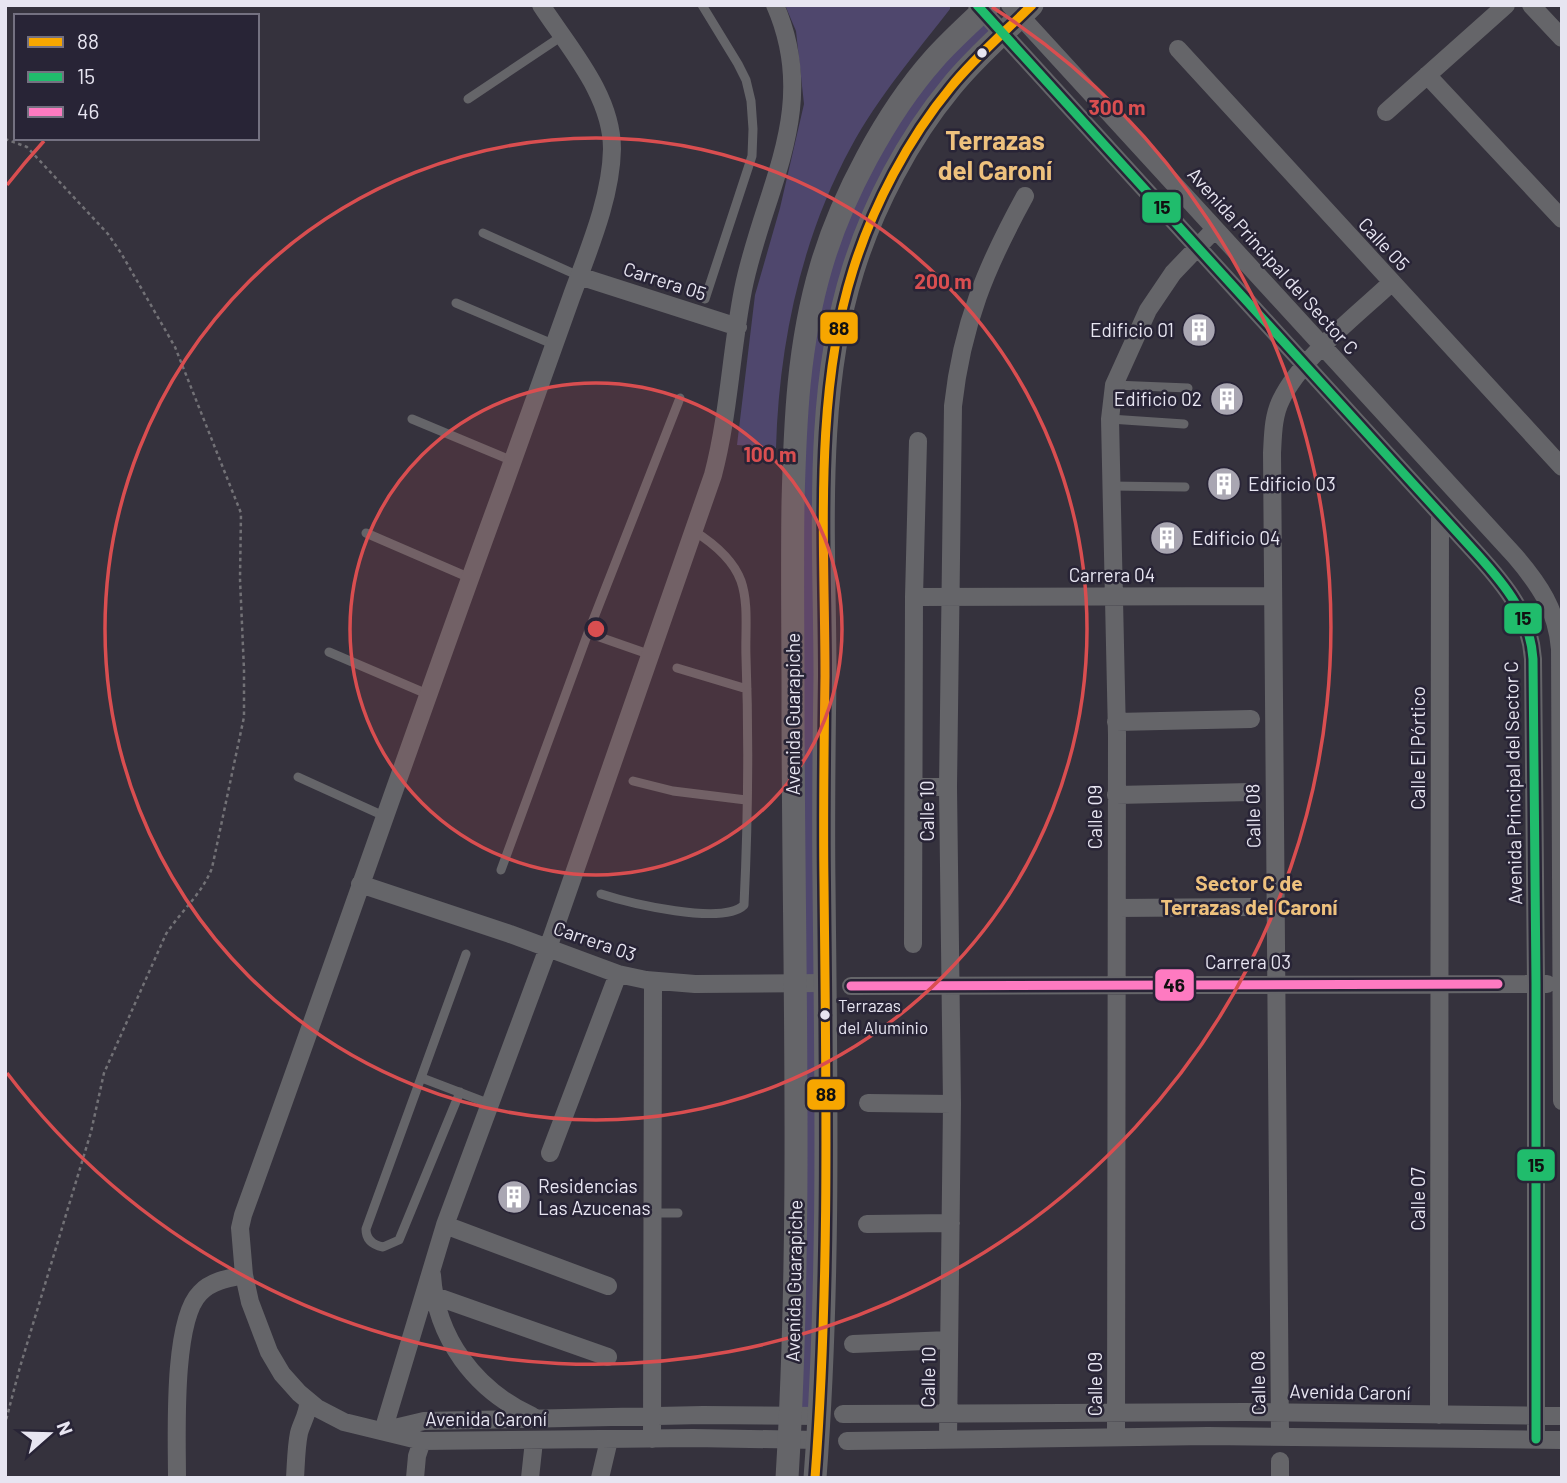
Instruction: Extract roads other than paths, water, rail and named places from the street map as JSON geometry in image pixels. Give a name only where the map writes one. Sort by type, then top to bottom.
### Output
[{"type":"street","points":[[541,5],[596,90],[610,126],[611,169],[606,192],[555,345],[427,694],[240,1228],[244,1275],[250,1302],[282,1374],[308,1401],[344,1422],[383,1431],[445,1225],[548,948],[695,531],[719,452],[750,261],[783,156],[791,118],[793,65],[789,42],[775,5]]},
{"type":"street","points":[[1386,112],[1506,5]]},
{"type":"street","points":[[1531,5],[1562,38]]},
{"type":"street","name":"Avenida Principal del Sector C","points":[[982,7],[1002,34],[1440,513],[1512,595],[1526,622],[1532,645],[1536,984],[1536,1439]]},
{"type":"street","name":"Avenida Guarapiche","points":[[787,1478],[795,1213],[793,545],[796,410],[803,340],[822,263],[853,185],[897,108],[914,84],[982,7]]},
{"type":"street","name":"Avenida Principal del Sector C","points":[[1021,9],[1215,229],[1515,556],[1549,603],[1560,649],[1562,1101]]},
{"type":"street","name":"Avenida Guarapiche","points":[[815,1478],[826,1247],[825,481],[827,423],[837,332],[855,265],[898,168],[948,90],[1002,34],[1021,9]]},
{"type":"street","name":"Calle 05","points":[[1178,48],[1562,467]]},
{"type":"street","points":[[1427,75],[1562,219]]},
{"type":"street","name":"Calle 10","points":[[948,1440],[952,1104],[948,788],[953,406],[957,368],[977,294],[997,246],[1025,196]]},
{"type":"street","name":"Calle 09","points":[[1116,1437],[1116,722],[1110,419],[1114,384],[1148,310],[1173,273],[1215,229]]},
{"type":"street","name":"Carrera 05","points":[[579,276],[738,327]]},
{"type":"street","name":"Calle 08","points":[[1280,1436],[1272,596],[1272,453],[1275,418],[1280,401],[1305,366],[1391,283]]},
{"type":"street","points":[[913,944],[914,597],[918,441]]},
{"type":"street","name":"Calle El Pórtico","points":[[1438,984],[1440,513]]},
{"type":"street","name":"Carrera 04","points":[[914,597],[1272,596]]},
{"type":"street","points":[[1116,722],[1251,719]]},
{"type":"street","points":[[914,787],[948,788]]},
{"type":"street","points":[[1116,794],[1251,792]]},
{"type":"street","name":"Carrera 03","points":[[360,884],[618,974],[653,981],[695,984],[825,983]]},
{"type":"street","points":[[1116,908],[1253,907]]},
{"type":"street","points":[[550,1153],[618,974]]},
{"type":"street","points":[[652,1439],[653,981]]},
{"type":"street","name":"Carrera 03","points":[[851,986],[1561,983]]},
{"type":"street","name":"Calle 07","points":[[1438,984],[1438,1415]]},
{"type":"street","points":[[868,1103],[952,1104]]},
{"type":"street","points":[[867,1224],[951,1223]]},
{"type":"street","points":[[445,1225],[608,1286]]},
{"type":"street","points":[[432,1266],[435,1296],[445,1332],[456,1352],[489,1390],[510,1406],[538,1419]]},
{"type":"street","points":[[177,1478],[181,1350],[188,1312],[194,1299],[207,1287],[244,1275]]},
{"type":"street","points":[[435,1296],[608,1357]]},
{"type":"street","points":[[853,1343],[949,1340]]},
{"type":"street","points":[[295,1478],[296,1448],[309,1408],[308,1401]]},
{"type":"street","name":"Avenida Caroní","points":[[843,1414],[1116,1412],[1562,1417]]},
{"type":"street","name":"Avenida Caroní","points":[[383,1431],[424,1421],[653,1416],[820,1416]]},
{"type":"street","points":[[847,1441],[1280,1436],[1562,1440],[1562,1417]]},
{"type":"street","name":"Avenida Caroní","points":[[383,1431],[422,1441],[818,1440]]},
{"type":"street","points":[[600,1478],[608,1440]]},
{"type":"street","points":[[415,1478],[422,1441]]},
{"type":"street","points":[[530,1478],[534,1441]]},
{"type":"lane","points":[[702,5],[746,80],[753,129],[752,156],[705,299]]},
{"type":"lane","points":[[468,99],[562,36]]},
{"type":"lane","points":[[483,233],[579,276]]},
{"type":"lane","points":[[456,303],[555,345]]},
{"type":"lane","points":[[1114,384],[1188,388]]},
{"type":"lane","points":[[501,870],[588,633],[680,398]]},
{"type":"lane","points":[[412,419],[513,461]]},
{"type":"lane","points":[[1110,419],[1184,424]]},
{"type":"lane","points":[[1111,486],[1185,487]]},
{"type":"lane","points":[[601,894],[635,904],[682,911],[726,913],[738,910],[744,905],[747,689],[742,583],[724,554],[695,531]]},
{"type":"lane","points":[[366,533],[470,578]]},
{"type":"lane","points":[[588,633],[651,655]]},
{"type":"lane","points":[[329,652],[427,694]]},
{"type":"lane","points":[[677,668],[747,689]]},
{"type":"lane","points":[[298,777],[384,817]]},
{"type":"lane","points":[[633,781],[673,792],[746,800]]},
{"type":"lane","points":[[460,1093],[398,1240],[387,1246],[377,1246],[369,1239],[366,1228],[466,954]]},
{"type":"lane","points":[[422,1078],[490,1104]]},
{"type":"lane","points":[[653,1213],[678,1213]]},
{"type":"place","name":"Edificio 01","points":[[1199,330]]},
{"type":"place","name":"Edificio 02","points":[[1227,399]]},
{"type":"place","name":"Edificio 03","points":[[1224,484]]},
{"type":"place","name":"Edificio 04","points":[[1167,538]]},
{"type":"place","name":"Terrazas del Aluminio","points":[[825,1015]]},
{"type":"place","name":"Residencias Las Azucenas","points":[[514,1197]]},
{"type":"district","name":"Terrazas del Caroní","points":[[995,156]]},
{"type":"district","name":"Sector C de Terrazas del Caroní","points":[[1249,896]]}]
